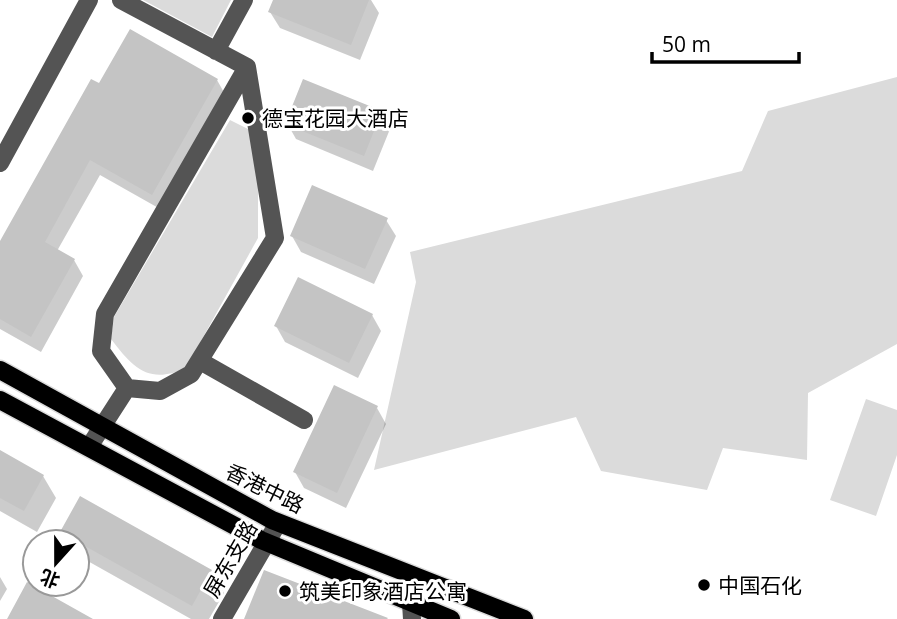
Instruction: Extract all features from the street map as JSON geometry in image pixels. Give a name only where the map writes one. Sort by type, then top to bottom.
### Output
[{"type":"main road","name":"香港中路","points":[[0,370],[101,428],[278,523],[524,619]]},
{"type":"main road","points":[[0,400],[265,542],[412,611],[451,619]]},
{"type":"street","points":[[0,163],[89,0]]},
{"type":"street","points":[[121,0],[247,67]]},
{"type":"street","points":[[216,51],[244,0]]},
{"type":"street","points":[[247,67],[275,238],[191,374],[160,391],[127,388],[101,351],[105,314],[247,67]]},
{"type":"street","points":[[200,360],[304,420]]},
{"type":"street","points":[[89,447],[127,388]]},
{"type":"street","name":"屏东支路","points":[[222,619],[278,523]]},
{"type":"shaded area","points":[[143,0],[231,0],[212,37]]},
{"type":"shaded area","points":[[897,77],[897,344],[808,393],[807,460],[723,448],[707,490],[601,471],[576,417],[374,470],[416,282],[410,252],[742,171],[768,111]]},
{"type":"shaded area","points":[[230,120],[258,134],[258,238],[186,368],[162,375],[152,374],[135,365],[111,339],[114,317]]},
{"type":"shaded area","points":[[866,399],[897,410],[897,455],[876,516],[830,500]]},
{"type":"building","points":[[273,0],[369,0],[351,45],[268,12]]},
{"type":"building","points":[[130,29],[218,79],[152,195],[90,160],[45,242],[75,259],[31,337],[0,319],[0,241],[91,79],[99,83]]},
{"type":"building","points":[[303,79],[382,111],[364,156],[285,124]]},
{"type":"building","points":[[312,185],[388,218],[365,269],[290,236]]},
{"type":"building","points":[[298,277],[373,314],[349,363],[274,326]]},
{"type":"building","points":[[334,385],[378,406],[337,493],[293,472]]},
{"type":"building","points":[[0,450],[44,475],[24,511],[0,498]]},
{"type":"building","points":[[80,496],[212,570],[192,606],[91,549],[91,528],[62,528]]},
{"type":"building","points":[[264,570],[388,618],[244,619]]},
{"type":"building","points":[[21,593],[21,598],[56,598],[93,619],[7,619]]},
{"type":"place","name":"德宝花园大酒店","points":[[248,118]]},
{"type":"place","name":"中国石化","points":[[704,585]]},
{"type":"place","name":"筑美印象酒店公寓","points":[[285,591]]}]
